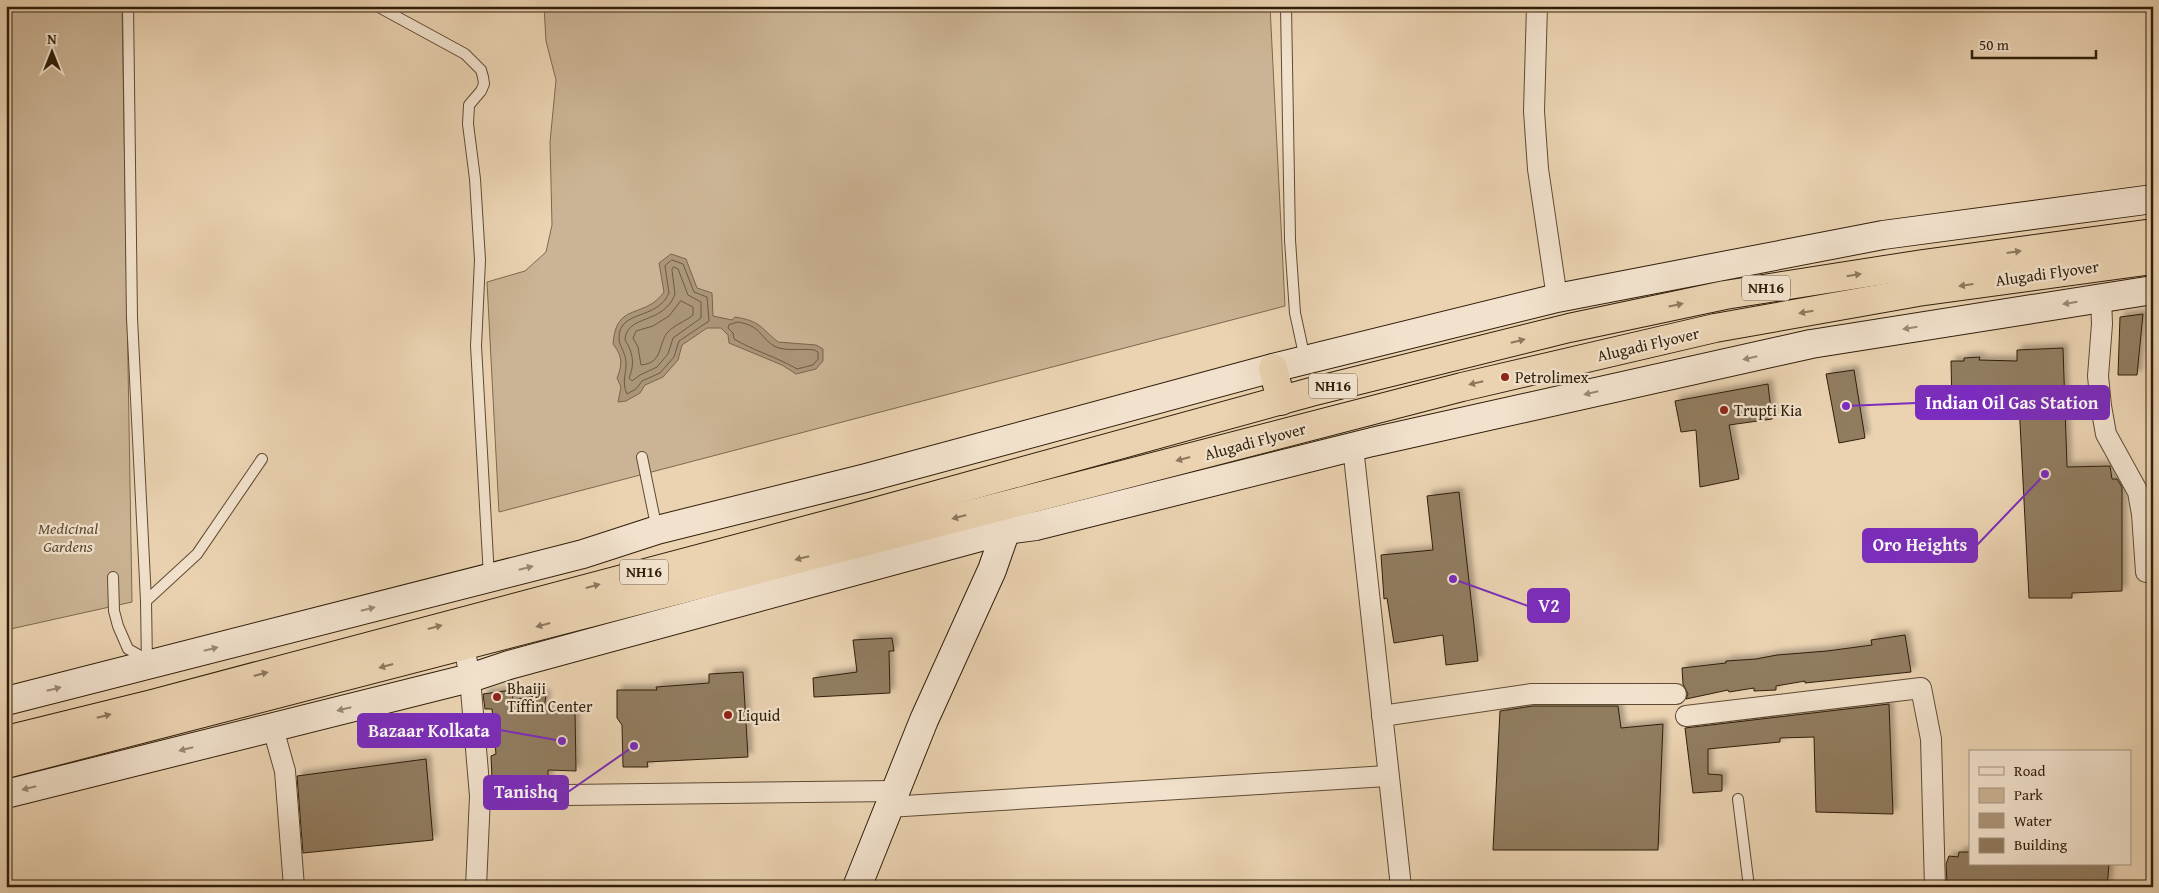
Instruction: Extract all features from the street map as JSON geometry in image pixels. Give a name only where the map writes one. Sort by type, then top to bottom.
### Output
[{"type":"highway","name":"Alugadi Flyover","points":[[1282,401],[1568,328],[1725,295],[1923,264],[2153,233]]},
{"type":"highway","name":"Alugadi Flyover","points":[[1006,518],[1042,496],[1462,387],[1715,328],[1918,292],[2153,260]]},
{"type":"highway","points":[[1273,368],[1282,401]]},
{"type":"highway","name":"NH16","points":[[6,740],[152,704],[871,513],[1282,401]]},
{"type":"highway","name":"NH16","points":[[6,764],[464,646],[1006,518]]},
{"type":"street","points":[[1537,6],[1534,111],[1538,160],[1557,298]]},
{"type":"street","points":[[6,701],[147,662],[583,554],[657,530],[866,478],[1273,368],[1557,298],[1883,235],[2153,199]]},
{"type":"street","points":[[6,794],[470,678],[1006,518],[1036,526],[1353,447],[1810,344],[2153,290]]},
{"type":"street","points":[[2101,298],[2102,324],[2098,376],[2101,406],[2106,434],[2138,492],[2142,514],[2146,572]]},
{"type":"street","points":[[1353,447],[1387,776],[1401,887]]},
{"type":"street","points":[[857,887],[924,720],[992,570],[1006,518]]},
{"type":"street","points":[[464,646],[470,678],[480,796],[476,887]]},
{"type":"street","points":[[1686,716],[1921,688],[1931,739],[1935,887]]},
{"type":"street","points":[[1382,716],[1532,694],[1676,694]]},
{"type":"street","points":[[275,726],[274,732],[285,771],[294,887]]},
{"type":"street","points":[[480,796],[892,799],[1387,776]]},
{"type":"lane","points":[[128,6],[132,318],[146,601],[147,662]]},
{"type":"lane","points":[[377,6],[465,54],[481,70],[483,78],[484,84],[481,91],[469,105],[468,124],[475,179],[480,260],[476,346],[489,578]]},
{"type":"lane","points":[[1286,6],[1290,240],[1295,314],[1306,361]]},
{"type":"lane","points":[[642,457],[657,530]]},
{"type":"lane","points":[[146,601],[197,554],[262,459]]},
{"type":"lane","points":[[113,577],[114,603],[118,626],[128,649],[147,662]]},
{"type":"lane","points":[[1738,799],[1749,887]]},
{"type":"green space","name":"Medicinal Gardens","points":[[6,6],[122,6],[132,602],[6,630]]},
{"type":"green space","points":[[544,6],[1270,6],[1285,306],[499,512],[487,282],[525,271],[546,252],[552,225],[550,142],[556,80],[546,41]]},
{"type":"water","points":[[671,254],[686,259],[697,288],[712,293],[713,316],[732,320],[735,317],[750,320],[759,325],[778,342],[816,345],[823,349],[823,361],[816,369],[796,374],[782,365],[729,343],[728,335],[721,328],[707,328],[682,345],[678,360],[663,377],[645,385],[640,393],[626,401],[618,402],[621,387],[617,378],[621,360],[613,344],[615,331],[619,322],[625,316],[648,306],[656,301],[664,292],[659,263]]},
{"type":"building","points":[[2143,314],[2137,375],[2118,375],[2120,317]]},
{"type":"building","points":[[2063,348],[2067,467],[2110,466],[2112,479],[2117,479],[2122,487],[2122,591],[2072,593],[2072,598],[2029,598],[2019,403],[1952,407],[1951,361],[1964,361],[1964,358],[1980,357],[1979,360],[2017,361],[2017,350]]},
{"type":"building","points":[[1854,370],[1865,438],[1839,443],[1826,374]]},
{"type":"building","name":"Trupti Kia","points":[[1768,384],[1772,419],[1729,425],[1739,479],[1700,487],[1696,430],[1681,432],[1675,401]]},
{"type":"building","points":[[1459,492],[1478,661],[1446,665],[1443,635],[1394,643],[1387,598],[1384,599],[1381,555],[1433,550],[1427,496]]},
{"type":"building","points":[[1905,635],[1911,672],[1805,683],[1805,681],[1776,686],[1776,690],[1754,691],[1754,688],[1729,692],[1728,690],[1686,699],[1688,694],[1683,684],[1682,668],[1726,663],[1726,661],[1872,645],[1871,640]]},
{"type":"building","points":[[892,638],[894,651],[889,651],[890,693],[814,697],[813,678],[857,672],[853,640]]},
{"type":"building","points":[[743,672],[748,757],[647,762],[648,767],[623,767],[622,725],[617,718],[617,690],[657,690],[656,687],[709,683],[709,674]]},
{"type":"building","points":[[512,690],[513,700],[546,694],[544,711],[575,711],[576,771],[548,770],[548,782],[510,783],[510,779],[492,779],[491,756],[496,754],[492,709],[485,709],[483,694]]},
{"type":"building","points":[[1889,704],[1893,814],[1816,812],[1814,737],[1780,738],[1780,742],[1708,749],[1708,774],[1722,775],[1722,791],[1693,793],[1685,728]]},
{"type":"building","points":[[1533,706],[1618,706],[1621,728],[1663,724],[1658,850],[1493,850],[1500,711]]},
{"type":"building","points":[[426,759],[433,840],[303,853],[297,776]]},
{"type":"building","points":[[1959,852],[1969,852],[1969,866],[2109,866],[2107,887],[2022,885],[2022,887],[1968,887],[1947,882],[1946,864],[1949,856],[1958,857]]},
{"type":"place","name":"Petrolimex","points":[[1505,377]]},
{"type":"place","name":"Indian Oil Gas Station","points":[[1846,406]]},
{"type":"place","name":"Trupti Kia","points":[[1724,410]]},
{"type":"place","name":"Oro Heights","points":[[2045,474]]},
{"type":"place","name":"V2","points":[[1453,579]]},
{"type":"place","name":"Bhaiji Tiffin Center","points":[[497,697]]},
{"type":"place","name":"Liquid","points":[[728,715]]},
{"type":"place","name":"Bazaar Kolkata","points":[[562,741]]},
{"type":"place","name":"Tanishq","points":[[634,746]]}]
